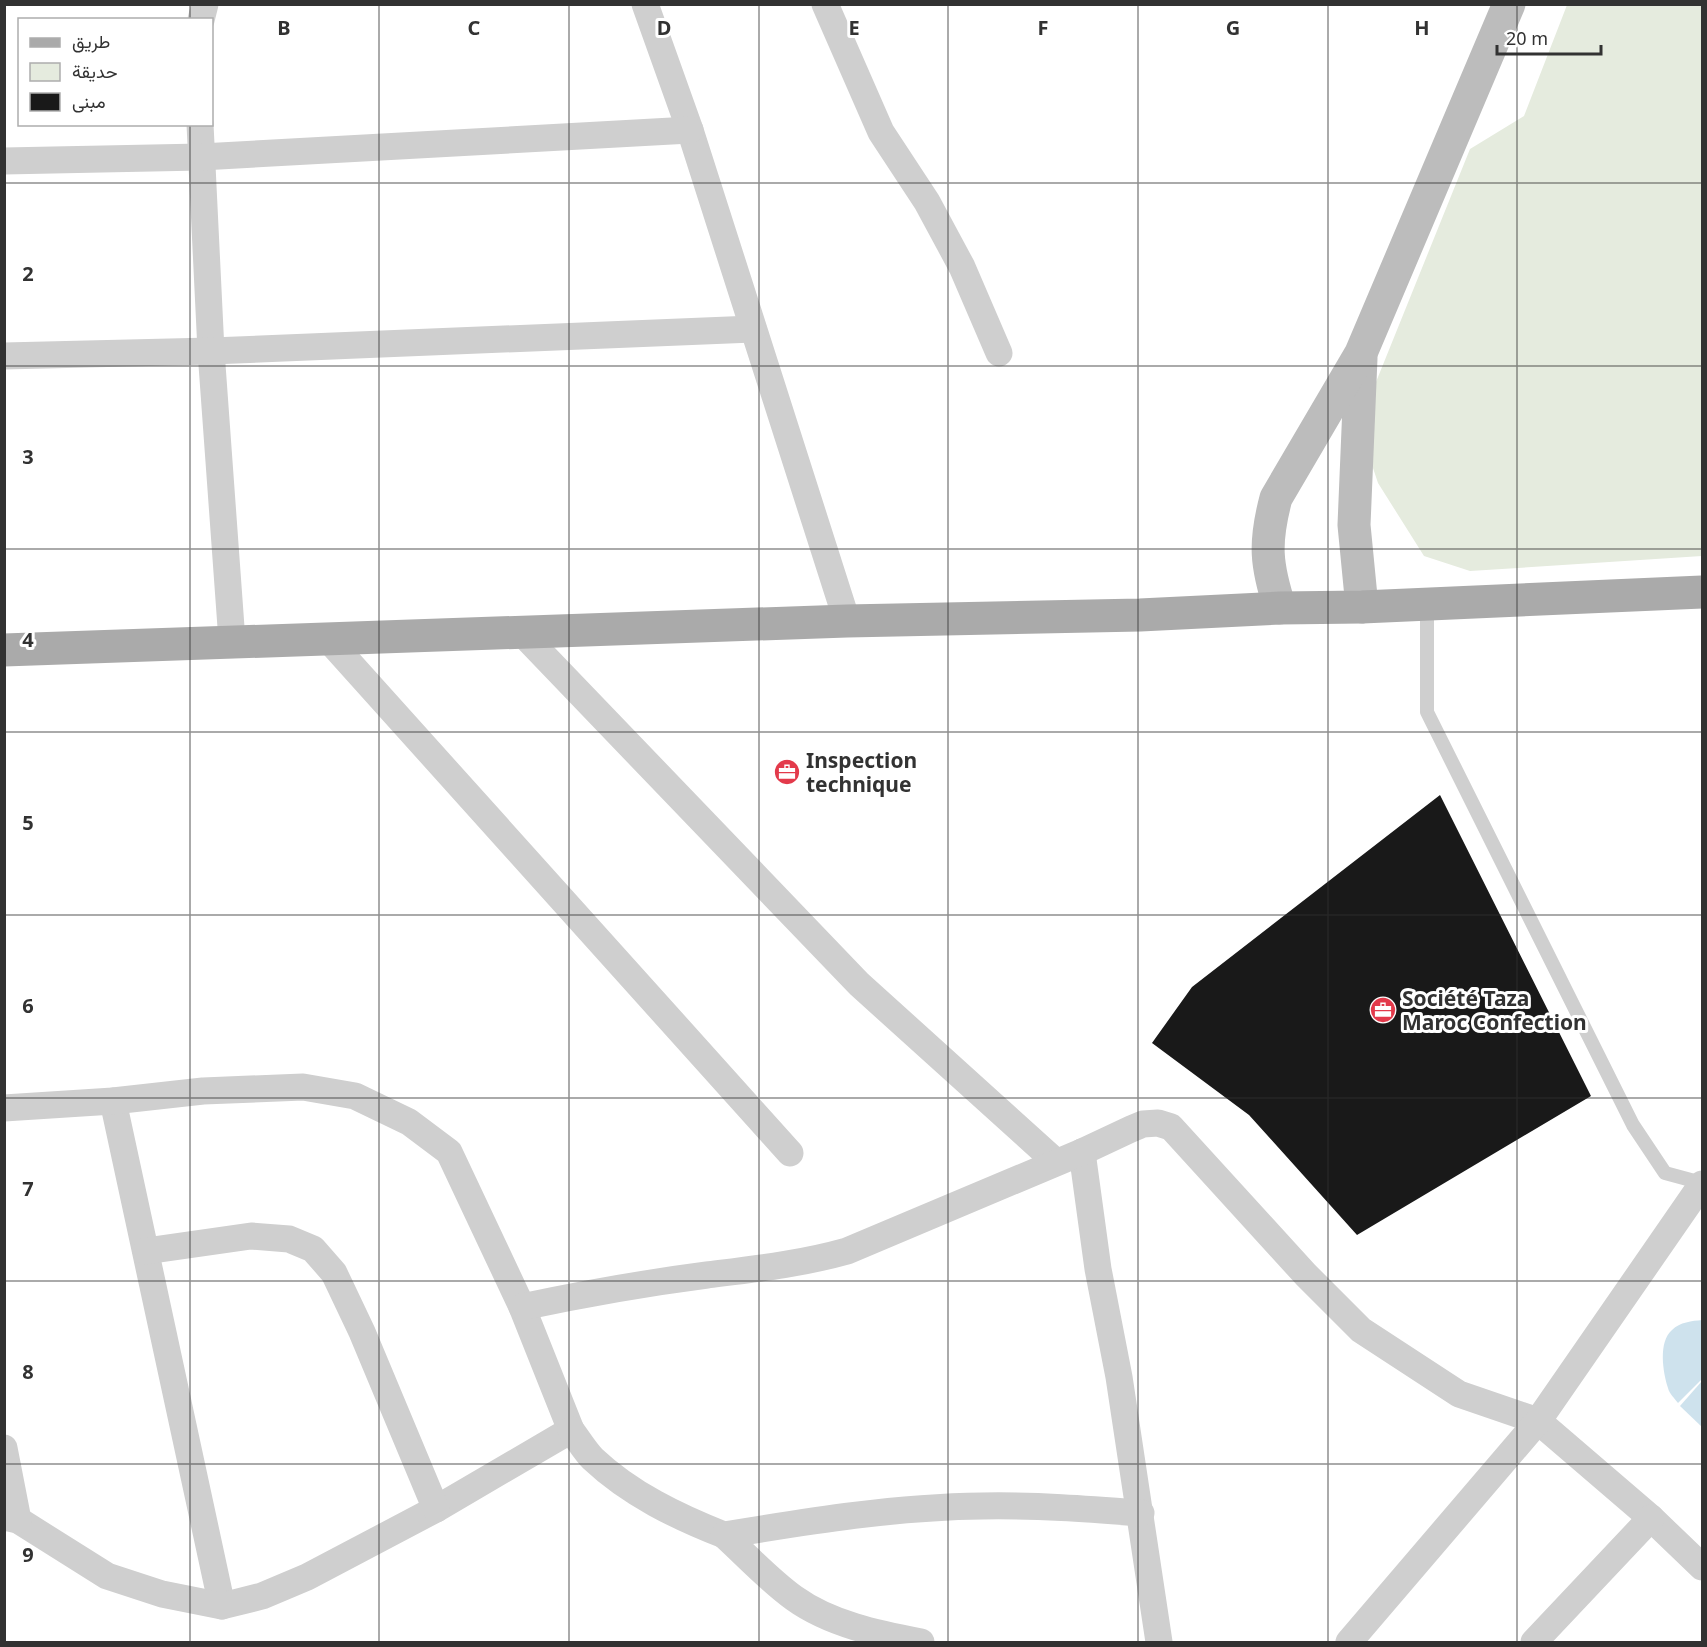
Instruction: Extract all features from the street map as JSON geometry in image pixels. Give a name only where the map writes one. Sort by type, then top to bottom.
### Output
[{"type":"main road","points":[[4,650],[847,621],[1140,615],[1702,592]]},
{"type":"street","points":[[645,4],[690,130],[847,621]]},
{"type":"street","points":[[825,4],[881,132],[927,202],[962,267],[999,353]]},
{"type":"street","points":[[1280,608],[1269,574],[1267,547],[1270,519],[1276,498],[1361,353],[1509,4]]},
{"type":"street","points":[[200,126],[211,351],[232,641]]},
{"type":"street","points":[[4,161],[201,157],[690,130]]},
{"type":"street","points":[[4,356],[211,351],[753,329]]},
{"type":"street","points":[[1361,353],[1354,525],[1362,607]]},
{"type":"street","points":[[520,632],[859,984],[1056,1162]]},
{"type":"street","points":[[327,638],[790,1153]]},
{"type":"street","points":[[4,1108],[113,1101],[203,1090],[303,1086],[355,1096],[409,1122],[448,1152],[522,1307],[571,1430],[592,1458],[620,1481],[683,1519],[724,1535],[794,1598],[831,1619],[891,1637],[921,1642]]},
{"type":"street","points":[[113,1101],[222,1606]]},
{"type":"street","points":[[522,1307],[567,1297],[811,1261],[838,1254],[913,1225],[1143,1124],[1158,1123],[1171,1127],[1306,1275],[1361,1330],[1460,1394],[1538,1421],[1651,1518],[1702,1568]]},
{"type":"street","points":[[1082,1152],[1098,1269],[1119,1377],[1160,1642]]},
{"type":"street","points":[[1348,1642],[1538,1421],[1702,1184]]},
{"type":"street","points":[[146,1251],[251,1236],[289,1239],[313,1249],[334,1273],[362,1332],[436,1509]]},
{"type":"street","points":[[4,1448],[11,1518],[107,1576],[162,1594],[222,1606],[262,1596],[307,1577],[436,1509],[571,1430]]},
{"type":"street","points":[[724,1535],[818,1519],[980,1506],[1043,1506],[1141,1513]]},
{"type":"street","points":[[1534,1642],[1651,1518]]},
{"type":"lane","points":[[1427,605],[1427,712],[1633,1125],[1665,1173],[1702,1184]]},
{"type":"green space","points":[[1567,5],[1702,5],[1702,556],[1470,571],[1424,556],[1378,483],[1366,447],[1376,382],[1470,149],[1524,116]]},
{"type":"water","points":[[1702,1320],[1702,1379],[1678,1403],[1666,1381],[1663,1366],[1665,1342],[1672,1330],[1679,1325]]},
{"type":"water","points":[[1702,1381],[1702,1427],[1680,1406]]},
{"type":"building","points":[[1440,795],[1591,1096],[1357,1235],[1249,1115],[1152,1043],[1192,987]]},
{"type":"place","name":"Inspection technique","points":[[787,772]]},
{"type":"place","name":"Société Taza Maroc Confection","points":[[1383,1010]]}]
